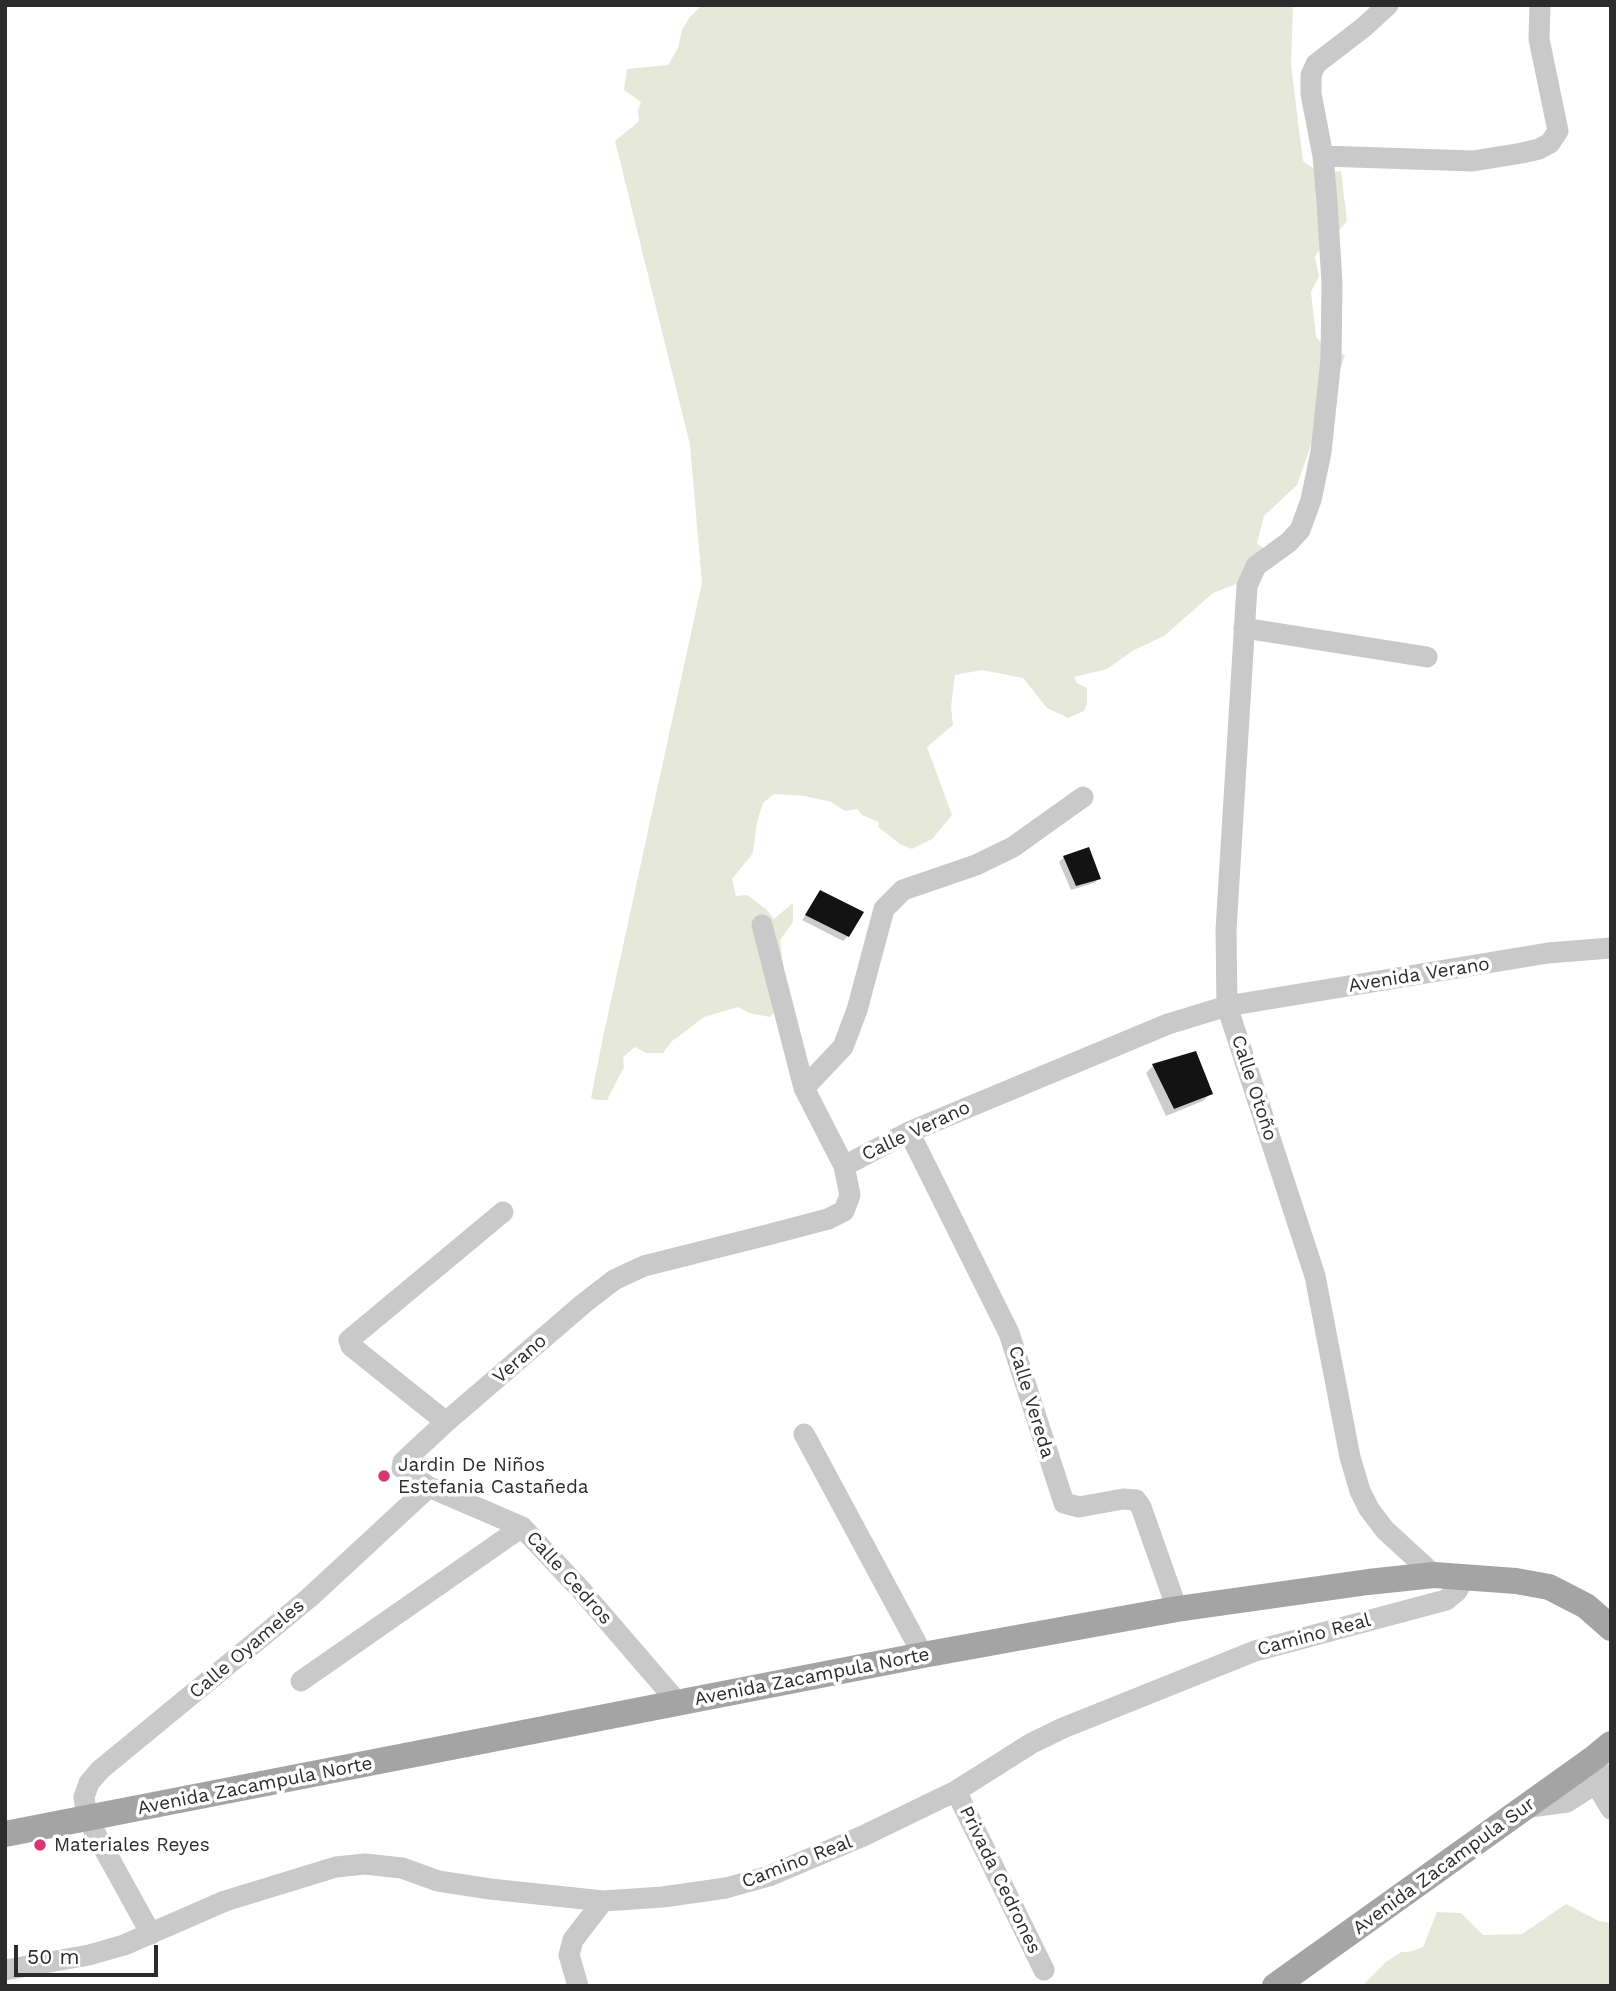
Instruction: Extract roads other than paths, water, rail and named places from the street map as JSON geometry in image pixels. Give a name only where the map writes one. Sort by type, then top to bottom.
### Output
[{"type":"main road","name":"Avenida Zacampula Norte","points":[[5,1834],[923,1655],[1177,1609],[1368,1582],[1434,1575],[1465,1576],[1549,1587],[1586,1606],[1611,1629]]},
{"type":"main road","name":"Avenida Zacampula Sur","points":[[1275,1986],[1611,1744]]},
{"type":"street","points":[[1388,5],[1313,70],[1311,94],[1323,156],[1473,161],[1531,151],[1550,143],[1558,131],[1539,39],[1540,5]]},
{"type":"street","name":"Calle Otoño","points":[[1323,156],[1332,283],[1331,359],[1321,452],[1311,500],[1300,530],[1289,542],[1256,566],[1247,586],[1226,930],[1227,1006],[1315,1276],[1350,1457],[1360,1491],[1369,1509],[1385,1530],[1434,1575]]},
{"type":"street","points":[[1244,628],[1427,657]]},
{"type":"street","points":[[804,1088],[843,1047],[857,1010],[884,909],[903,890],[976,866],[1013,847],[1083,797]]},
{"type":"street","points":[[762,925],[804,1088],[844,1166]]},
{"type":"street","name":"Avenida Verano","points":[[1227,1006],[1548,953],[1611,948]]},
{"type":"street","name":"Calle Verano","points":[[644,1266],[828,1219],[844,1211],[849,1204],[850,1195],[844,1166],[909,1132],[1145,1033],[1227,1006]]},
{"type":"street","name":"Calle Vereda","points":[[909,1132],[1009,1333],[1064,1503],[1079,1507],[1123,1499],[1136,1500],[1141,1507],[1177,1609]]},
{"type":"street","points":[[446,1422],[351,1346],[349,1340],[503,1212]]},
{"type":"street","name":"Verano","points":[[403,1462],[583,1304],[614,1280],[644,1266]]},
{"type":"street","points":[[804,1434],[923,1655]]},
{"type":"street","name":"Calle Cedros","points":[[403,1462],[404,1470],[429,1487],[522,1527],[581,1590],[679,1704]]},
{"type":"street","name":"Calle Oyameles","points":[[87,1818],[84,1797],[89,1783],[100,1770],[309,1598],[429,1487]]},
{"type":"street","points":[[301,1681],[522,1527]]},
{"type":"street","name":"Camino Real","points":[[5,1970],[89,1955],[151,1934],[225,1901],[336,1867],[366,1864],[402,1868],[438,1881],[603,1901],[663,1897],[726,1888],[769,1876],[863,1836],[956,1791],[1032,1743],[1063,1728],[1255,1651],[1446,1600],[1457,1591],[1465,1576]]},
{"type":"street","points":[[1523,1808],[1567,1802],[1603,1779],[1611,1809]]},
{"type":"street","name":"Privada Cedrones","points":[[956,1791],[1044,1970]]},
{"type":"street","points":[[87,1818],[151,1934]]},
{"type":"street","points":[[578,1986],[569,1955],[573,1940],[603,1901]]},
{"type":"place","name":"Jardin De Niños Estefania Castañeda","points":[[384,1476]]},
{"type":"place","name":"Materiales Reyes","points":[[40,1845]]}]
